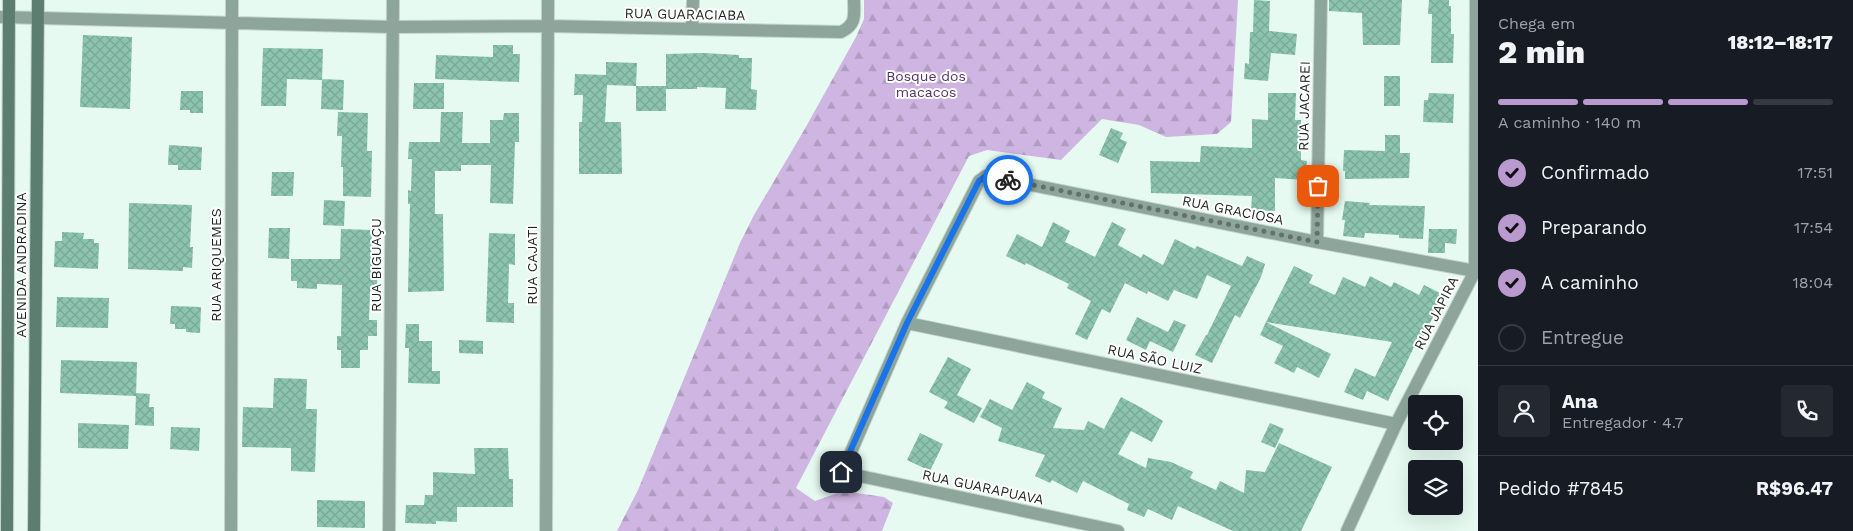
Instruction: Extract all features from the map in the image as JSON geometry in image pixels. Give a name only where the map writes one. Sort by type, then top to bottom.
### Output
[{"type":"main road","name":"AVENIDA ANDRADINA","points":[[7,531],[5,17],[10,0]]},
{"type":"main road","name":"AVENIDA ANDRADINA","points":[[34,531],[38,0]]},
{"type":"street","name":"RUA ARIQUEMES","points":[[230,531],[232,0]]},
{"type":"street","name":"RUA BIGUAÇU","points":[[389,531],[393,0]]},
{"type":"street","name":"RUA CAJATI","points":[[546,531],[548,0]]},
{"type":"street","points":[[692,30],[693,0]]},
{"type":"street","name":"RUA GUARACIABA","points":[[5,17],[393,26],[548,26],[841,32],[850,28],[854,20],[854,0]]},
{"type":"street","name":"RUA JACAREI","points":[[1317,242],[1321,0]]},
{"type":"street","name":"RUA JAPIRA","points":[[1347,531],[1396,424],[1474,271],[1476,0]]},
{"type":"street","name":"RUA GRACIOSA","points":[[907,323],[979,181],[986,176],[1317,242],[1474,271]]},
{"type":"street","name":"RUA SÃO LUIZ","points":[[907,323],[1396,424]]},
{"type":"street","name":"RUA GUARAPUAVA","points":[[907,323],[839,478],[1118,531]]},
{"type":"green space","name":"Bosque dos macacos","points":[[864,0],[1238,0],[1231,122],[1217,134],[1166,137],[1139,125],[1102,119],[1061,160],[987,150],[969,156],[796,488],[815,501],[843,491],[884,497],[893,503],[882,531],[617,531],[638,490],[740,243],[754,215],[856,37],[864,19]]},
{"type":"building","points":[[1254,0],[1270,1],[1269,31],[1297,34],[1295,55],[1271,53],[1268,81],[1244,79],[1245,63],[1249,64]]},
{"type":"building","points":[[1329,0],[1402,0],[1400,45],[1363,45],[1362,13],[1329,11]]},
{"type":"building","points":[[1429,0],[1449,0],[1449,6],[1451,6],[1451,34],[1454,34],[1453,63],[1431,63],[1432,14],[1428,14]]},
{"type":"building","points":[[83,35],[132,37],[130,109],[80,107]]},
{"type":"building","points":[[493,45],[513,45],[513,54],[520,54],[519,82],[435,79],[436,55],[493,57]]},
{"type":"building","points":[[263,48],[323,49],[322,80],[287,79],[286,106],[261,106]]},
{"type":"building","points":[[703,53],[739,55],[739,58],[752,58],[751,89],[757,90],[756,110],[725,109],[726,88],[697,87],[697,89],[666,89],[666,111],[636,111],[636,86],[666,86],[666,54]]},
{"type":"building","points":[[606,62],[637,63],[636,86],[607,85],[605,122],[621,122],[622,174],[579,174],[579,122],[582,122],[583,95],[574,95],[575,74],[606,75]]},
{"type":"building","points":[[1384,76],[1400,76],[1400,106],[1384,106]]},
{"type":"building","points":[[322,79],[344,80],[343,110],[321,109]]},
{"type":"building","points":[[414,83],[444,83],[444,109],[413,109]]},
{"type":"building","points":[[181,91],[203,91],[203,113],[190,113],[190,110],[180,110]]},
{"type":"building","points":[[1268,93],[1296,93],[1295,120],[1301,120],[1301,160],[1307,161],[1305,178],[1303,180],[1275,178],[1275,211],[1251,210],[1252,196],[1151,193],[1150,161],[1200,162],[1201,146],[1252,148],[1252,119],[1268,120]]},
{"type":"building","points":[[1429,93],[1454,94],[1453,123],[1423,122],[1424,100],[1428,100]]},
{"type":"building","points":[[338,112],[368,113],[367,151],[372,151],[371,197],[343,196],[343,167],[341,167],[342,136],[337,136]]},
{"type":"building","points":[[441,112],[463,112],[462,143],[490,143],[490,120],[503,120],[504,113],[519,113],[519,142],[515,142],[513,204],[490,203],[491,165],[461,165],[461,171],[435,171],[435,214],[443,214],[444,291],[408,292],[410,204],[408,204],[408,190],[411,191],[412,159],[408,159],[409,142],[440,142]]},
{"type":"building","points":[[1111,128],[1123,133],[1120,139],[1127,142],[1118,163],[1099,155]]},
{"type":"building","points":[[1385,135],[1400,135],[1400,153],[1410,153],[1409,178],[1345,179],[1345,171],[1343,171],[1344,150],[1385,151]]},
{"type":"building","points":[[169,145],[202,147],[201,170],[178,170],[178,165],[168,165]]},
{"type":"building","points":[[272,172],[294,172],[293,196],[271,196]]},
{"type":"building","points":[[324,200],[345,201],[344,226],[323,225]]},
{"type":"building","points":[[1345,201],[1370,203],[1369,205],[1425,206],[1423,239],[1399,238],[1399,235],[1365,233],[1364,238],[1343,236],[1345,220],[1342,220]]},
{"type":"building","points":[[129,203],[192,205],[190,247],[193,247],[192,268],[183,267],[183,271],[128,269]]},
{"type":"building","points":[[1053,222],[1070,231],[1065,242],[1095,257],[1112,222],[1126,229],[1118,245],[1141,258],[1143,254],[1163,265],[1175,239],[1195,249],[1197,246],[1242,266],[1247,256],[1265,264],[1261,277],[1240,318],[1235,315],[1212,363],[1195,355],[1231,286],[1207,275],[1197,299],[1174,290],[1168,301],[1148,291],[1147,294],[1125,283],[1110,313],[1102,309],[1087,340],[1075,334],[1091,301],[1067,288],[1069,284],[1026,263],[1025,265],[1006,256],[1017,234],[1042,247]]},
{"type":"building","points":[[269,228],[290,228],[289,259],[268,258]]},
{"type":"building","points":[[341,229],[372,230],[371,260],[373,260],[373,266],[378,266],[377,286],[372,285],[372,291],[370,291],[369,320],[377,320],[377,336],[368,336],[368,350],[360,350],[360,368],[341,368],[341,350],[337,350],[337,336],[341,336],[342,285],[317,284],[317,289],[297,288],[297,281],[291,281],[291,259],[340,259]]},
{"type":"building","points":[[1429,229],[1457,229],[1456,244],[1445,243],[1445,253],[1428,253]]},
{"type":"building","points":[[62,232],[84,233],[83,239],[94,239],[94,243],[99,243],[98,269],[54,267],[55,241],[62,241]]},
{"type":"building","points":[[489,233],[515,234],[515,265],[509,264],[508,303],[514,303],[514,323],[486,322]]},
{"type":"building","points":[[1294,266],[1313,275],[1309,283],[1335,295],[1343,277],[1365,287],[1370,276],[1391,287],[1394,282],[1419,295],[1424,285],[1444,295],[1417,349],[1414,347],[1388,401],[1367,391],[1363,400],[1344,392],[1355,368],[1375,377],[1392,342],[1266,322]]},
{"type":"building","points":[[57,297],[109,298],[108,328],[56,327]]},
{"type":"building","points":[[171,306],[201,307],[200,333],[186,332],[186,329],[175,329],[175,324],[170,324]]},
{"type":"building","points":[[1137,317],[1168,332],[1174,320],[1186,325],[1173,352],[1150,341],[1146,350],[1126,340]]},
{"type":"building","points":[[1266,322],[1331,354],[1319,378],[1297,367],[1294,373],[1274,363],[1283,346],[1260,335]]},
{"type":"building","points":[[406,324],[419,324],[419,341],[432,341],[432,371],[440,371],[440,384],[408,383],[409,348],[405,348]]},
{"type":"building","points":[[459,340],[483,341],[483,354],[459,353]]},
{"type":"building","points":[[948,357],[971,369],[957,395],[982,408],[974,423],[944,408],[948,402],[929,392]]},
{"type":"building","points":[[61,360],[137,362],[136,396],[60,393]]},
{"type":"building","points":[[274,378],[307,379],[306,409],[317,409],[315,472],[291,471],[291,448],[242,447],[243,407],[273,408]]},
{"type":"building","points":[[1027,382],[1045,392],[1042,398],[1062,408],[1053,428],[1084,430],[1088,421],[1104,429],[1121,397],[1142,408],[1163,421],[1152,442],[1131,431],[1118,454],[1146,468],[1148,458],[1171,462],[1193,472],[1190,478],[1216,490],[1220,481],[1244,493],[1246,470],[1265,472],[1279,443],[1332,467],[1301,531],[1233,531],[1178,506],[1172,520],[1148,509],[1144,517],[1127,510],[1129,504],[1083,481],[1077,493],[1052,480],[1050,483],[1035,476],[1045,455],[998,441],[1002,428],[980,417],[990,399],[1012,410]]},
{"type":"building","points":[[136,393],[150,394],[149,407],[154,407],[154,426],[135,425]]},
{"type":"building","points":[[78,423],[129,425],[128,449],[78,448]]},
{"type":"building","points":[[1270,423],[1284,429],[1275,448],[1261,442]]},
{"type":"building","points":[[171,427],[200,428],[199,451],[170,449]]},
{"type":"building","points":[[920,433],[943,444],[930,471],[907,460]]},
{"type":"building","points":[[474,448],[508,448],[509,479],[513,479],[513,507],[457,507],[457,522],[436,521],[436,524],[405,523],[406,505],[424,505],[425,495],[433,495],[433,472],[475,474]]},
{"type":"building","points":[[317,500],[365,501],[365,528],[317,527]]},
{"type":"way so far","points":[[1008,180],[1317,242],[1318,186]]},
{"type":"route","points":[[841,472],[907,323],[979,181],[986,176],[1008,180]]}]
